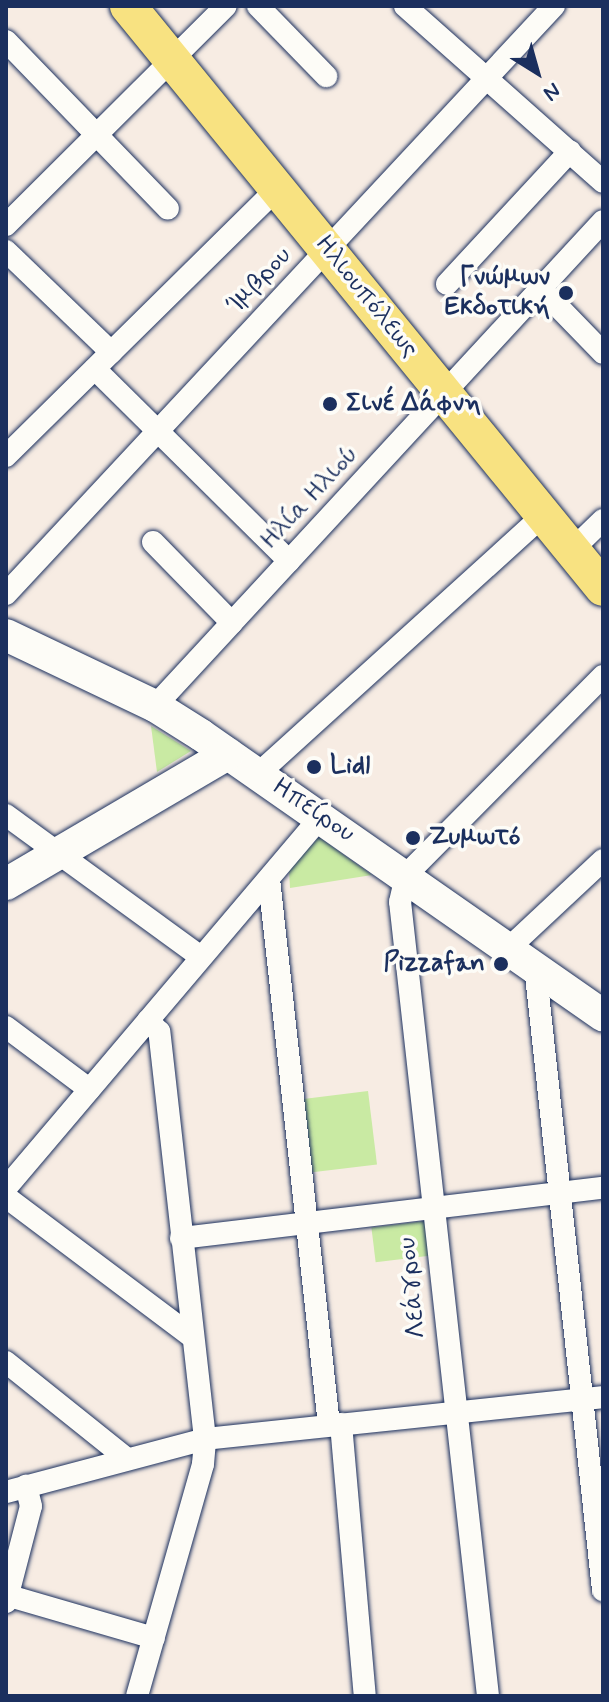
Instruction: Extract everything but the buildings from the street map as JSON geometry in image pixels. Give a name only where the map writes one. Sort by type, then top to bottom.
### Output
[{"type":"main road","name":"Ηλιουπόλεως","points":[[128,6],[603,588]]},
{"type":"street","points":[[6,225],[226,6]]},
{"type":"street","points":[[258,6],[326,76]]},
{"type":"street","points":[[405,6],[603,182]]},
{"type":"street","name":"Ίμβρου","points":[[6,594],[554,6]]},
{"type":"street","points":[[6,41],[168,209]]},
{"type":"street","points":[[447,284],[570,151]]},
{"type":"street","points":[[6,456],[277,189]]},
{"type":"street","name":"Ηλία Ηλιού","points":[[155,706],[603,221]]},
{"type":"street","points":[[6,251],[111,352]]},
{"type":"street","points":[[541,289],[603,353]]},
{"type":"street","points":[[95,369],[289,561]]},
{"type":"street","points":[[258,774],[544,515]]},
{"type":"street","points":[[572,550],[603,520]]},
{"type":"street","points":[[153,542],[232,623]]},
{"type":"street","name":"Ηπείρου","points":[[7,637],[155,706],[321,816],[601,1010]]},
{"type":"street","points":[[406,875],[603,676]]},
{"type":"street","points":[[6,884],[228,754]]},
{"type":"street","points":[[6,815],[201,957]]},
{"type":"street","points":[[6,1188],[321,816]]},
{"type":"street","points":[[603,860],[522,956],[559,1192],[579,1399],[603,1590]]},
{"type":"street","name":"Λεάγρου","points":[[406,875],[400,902],[454,1413],[488,1696]]},
{"type":"street","points":[[269,879],[365,1696]]},
{"type":"street","points":[[137,1696],[203,1464],[205,1439],[190,1335],[159,1032],[148,1020]]},
{"type":"street","points":[[6,1027],[89,1089]]},
{"type":"street","points":[[181,1238],[308,1220],[603,1188]]},
{"type":"street","points":[[6,1197],[190,1335]]},
{"type":"street","points":[[6,1362],[126,1458]]},
{"type":"street","points":[[154,1638],[7,1597],[31,1506],[16,1489],[205,1439],[603,1397]]},
{"type":"green space","points":[[151,726],[191,751],[157,772]]},
{"type":"green space","points":[[319,837],[372,875],[290,888],[289,870]]},
{"type":"green space","points":[[368,1091],[377,1164],[313,1172],[303,1099]]},
{"type":"green space","points":[[425,1221],[429,1256],[376,1262],[371,1228]]},
{"type":"place","name":"Γνώμων Εκδοτική","points":[[566,293]]},
{"type":"place","name":"Σινέ Δάφνη","points":[[330,404]]},
{"type":"place","name":"Lidl","points":[[314,767]]},
{"type":"place","name":"Ζυμωτό","points":[[413,838]]},
{"type":"place","name":"Pizzafan","points":[[501,964]]}]
